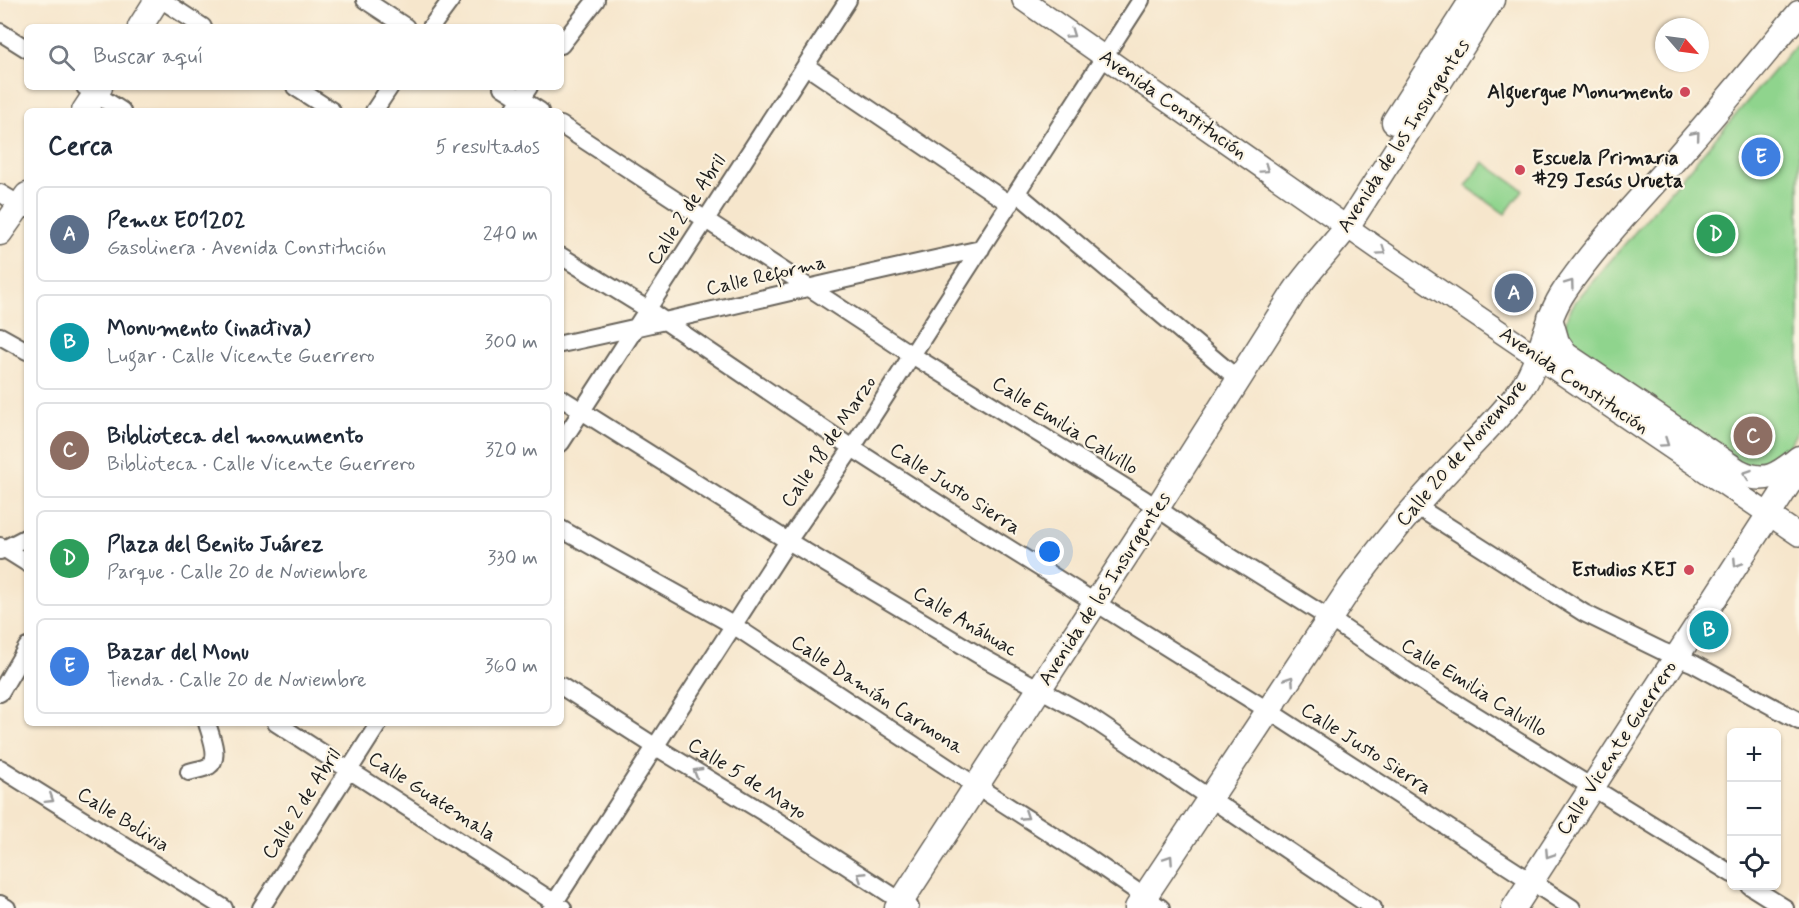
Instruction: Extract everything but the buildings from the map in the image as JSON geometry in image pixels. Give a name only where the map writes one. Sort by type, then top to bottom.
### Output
[{"type":"main road","name":"Avenida de los Insurgentes","points":[[903,906],[976,785],[1310,269],[1327,252],[1340,222],[1472,0]]},
{"type":"main road","name":"Avenida de los Insurgentes","points":[[1340,222],[1492,0]]},
{"type":"main road","points":[[143,24],[163,1]]},
{"type":"main road","points":[[152,24],[163,1]]},
{"type":"main road","name":"Calle 20 de Noviembre","points":[[1148,904],[1210,799],[1375,554],[1494,421],[1532,373],[1550,318],[1564,292],[1589,258],[1686,148],[1799,13]]},
{"type":"main road","points":[[0,233],[20,203]]},
{"type":"main road","points":[[0,250],[20,203]]},
{"type":"main road","points":[[1550,318],[1557,342],[1566,355],[1738,471],[1749,477],[1760,478],[1779,474],[1799,458]]},
{"type":"main road","name":"Calle Vicente Guerrero","points":[[1514,908],[1799,468]]},
{"type":"street","points":[[365,0],[401,24]]},
{"type":"street","points":[[433,24],[451,0]]},
{"type":"street","points":[[564,41],[596,0]]},
{"type":"street","name":"Calle 2 de Abril","points":[[564,438],[848,0]]},
{"type":"street","name":"Avenida Constitución","points":[[1023,0],[1340,222],[1799,535]]},
{"type":"street","name":"Calle 18 de Marzo","points":[[557,906],[733,625],[852,448],[1142,0]]},
{"type":"street","points":[[163,1],[198,24]]},
{"type":"street","points":[[0,32],[24,47]]},
{"type":"street","points":[[806,66],[1013,198],[1239,380]]},
{"type":"street","points":[[300,90],[327,108]]},
{"type":"street","points":[[376,108],[388,90]]},
{"type":"street","points":[[507,90],[535,108]]},
{"type":"street","name":"Calle Emilia Calvillo","points":[[564,127],[912,356],[1157,508],[1330,619],[1435,690],[1727,871]]},
{"type":"street","name":"Calle Reforma","points":[[564,343],[981,249]]},
{"type":"street","name":"Calle Justo Sierra","points":[[564,258],[647,309],[852,448],[1269,711],[1572,908]]},
{"type":"street","points":[[0,336],[24,349]]},
{"type":"street","name":"Calle Anáhuac","points":[[564,400],[788,541],[987,660],[1085,714],[1374,908]]},
{"type":"street","points":[[1416,506],[1578,609],[1692,663],[1799,721]]},
{"type":"street","name":"Calle Damián Carmona","points":[[564,531],[733,625],[976,785],[1148,904]]},
{"type":"street","points":[[2,548],[24,538]]},
{"type":"street","points":[[2,548],[24,561]]},
{"type":"street","points":[[0,693],[24,652]]},
{"type":"street","name":"Calle 5 de Mayo","points":[[564,688],[771,817],[903,906]]},
{"type":"street","points":[[189,772],[208,766],[213,761],[214,750],[208,726]]},
{"type":"street","name":"Calle Guatemala","points":[[281,726],[557,906]]},
{"type":"street","name":"Calle 2 de Abril","points":[[261,908],[377,726]]},
{"type":"street","name":"Calle Bolivia","points":[[0,768],[224,908]]},
{"type":"street","points":[[1758,890],[1785,908]]},
{"type":"street","points":[[0,904],[7,908]]},
{"type":"green space","points":[[1799,41],[1799,429],[1782,457],[1770,467],[1744,467],[1570,343],[1566,322],[1575,302]]},
{"type":"green space","points":[[1483,162],[1523,190],[1505,214],[1466,186]]},
{"type":"place","name":"Alguergue Monumento","points":[[1685,92]]},
{"type":"place","name":"Bazar del Monu","points":[[1761,157]]},
{"type":"place","name":"Escuela Primaria #29 Jesús Urueta","points":[[1520,170]]},
{"type":"place","name":"Plaza del Benito Juárez","points":[[1716,234]]},
{"type":"place","name":"Pemex E01202","points":[[1514,293]]},
{"type":"place","name":"Biblioteca del monumento","points":[[1753,436]]},
{"type":"place","name":"Estudios XEJ","points":[[1689,570]]},
{"type":"place","name":"Monumento (inactiva)","points":[[1709,630]]}]
